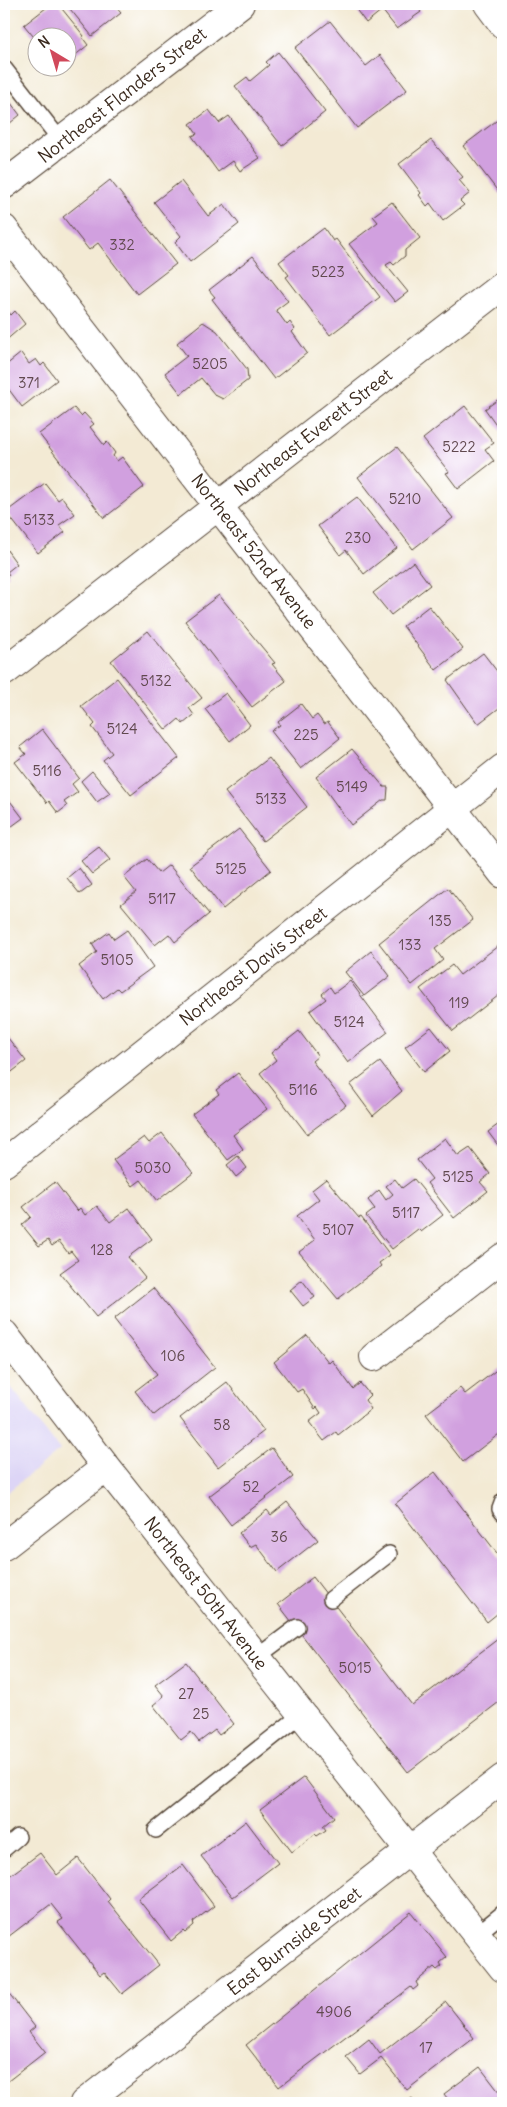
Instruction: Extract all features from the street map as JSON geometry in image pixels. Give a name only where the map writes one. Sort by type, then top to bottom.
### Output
[{"type":"street","name":"Northeast Flanders Street","points":[[4,185],[240,4]]},
{"type":"street","points":[[488,4],[503,24]]},
{"type":"street","name":"Northeast 52nd Avenue","points":[[4,229],[503,874]]},
{"type":"street","name":"Northeast Everett Street","points":[[4,672],[503,285]]},
{"type":"street","name":"Northeast Davis Street","points":[[4,1163],[503,768]]},
{"type":"street","points":[[374,1358],[503,1257]]},
{"type":"street","name":"Northeast 50th Avenue","points":[[4,1334],[106,1467],[503,1968]]},
{"type":"street","points":[[4,1546],[106,1467]]},
{"type":"street","name":"East Burnside Street","points":[[84,2103],[503,1778]]},
{"type":"lane","points":[[4,68],[61,141]]},
{"type":"lane","points":[[503,1501],[500,1508],[503,1513]]},
{"type":"lane","points":[[331,1599],[389,1554]]},
{"type":"lane","points":[[257,1657],[297,1627]]},
{"type":"lane","points":[[156,1830],[302,1714]]},
{"type":"lane","points":[[4,1848],[18,1837]]},
{"type":"lane","points":[[477,1934],[503,1913]]},
{"type":"shaded area","points":[[4,1378],[60,1450],[4,1495]]},
{"type":"building","points":[[51,4],[58,4],[78,28],[28,28],[28,30],[24,25]]},
{"type":"building","points":[[66,4],[113,4],[121,13],[92,36]]},
{"type":"building","points":[[352,4],[415,4],[421,12],[397,29],[382,10],[366,23]]},
{"type":"building","points":[[330,21],[366,66],[380,55],[407,90],[357,128],[295,48]]},
{"type":"building","points":[[78,29],[84,36],[82,37],[88,45],[78,53]]},
{"type":"building","points":[[278,52],[325,112],[282,146],[235,86],[247,77],[250,81],[269,65],[266,62]]},
{"type":"building","points":[[4,94],[20,115],[4,128]]},
{"type":"building","points":[[209,110],[219,123],[229,116],[260,158],[240,171],[233,161],[218,172],[192,136],[197,134],[190,124]]},
{"type":"building","points":[[500,118],[503,119],[503,198],[463,146]]},
{"type":"building","points":[[431,140],[463,177],[459,180],[470,193],[460,201],[464,205],[443,221],[430,203],[427,206],[419,195],[421,193],[399,164]]},
{"type":"building","points":[[110,180],[176,264],[137,294],[98,243],[89,250],[63,217]]},
{"type":"building","points":[[181,181],[208,216],[224,204],[239,224],[190,262],[175,242],[181,236],[154,202]]},
{"type":"building","points":[[392,202],[420,238],[405,250],[405,256],[394,265],[391,262],[386,265],[408,292],[395,302],[349,244],[378,222],[373,216]]},
{"type":"building","points":[[324,228],[333,241],[336,239],[380,297],[330,335],[286,277],[289,275],[279,262]]},
{"type":"building","points":[[253,256],[288,301],[276,310],[287,325],[290,322],[295,329],[292,332],[307,353],[274,379],[212,299],[215,297],[209,290]]},
{"type":"building","points":[[4,306],[11,315],[15,311],[25,324],[4,342]]},
{"type":"building","points":[[203,322],[217,331],[247,369],[248,380],[223,399],[215,395],[201,378],[181,394],[165,373],[187,356],[177,343]]},
{"type":"building","points":[[21,353],[29,364],[36,359],[41,366],[44,363],[57,380],[22,407],[4,383],[4,374],[8,371],[5,366]]},
{"type":"building","points":[[503,396],[503,434],[485,409]]},
{"type":"building","points":[[465,406],[494,443],[485,449],[494,461],[458,489],[446,473],[449,472],[423,439]]},
{"type":"building","points":[[74,408],[81,416],[84,413],[94,424],[90,427],[104,445],[107,442],[115,453],[113,456],[117,461],[122,457],[144,487],[104,518],[39,434]]},
{"type":"building","points":[[397,447],[453,518],[413,549],[358,477]]},
{"type":"building","points":[[45,483],[58,500],[62,497],[75,514],[59,525],[65,532],[38,553],[6,512]]},
{"type":"building","points":[[357,497],[397,548],[364,574],[346,550],[340,555],[318,526]]},
{"type":"building","points":[[4,546],[17,564],[7,572],[9,575],[4,579]]},
{"type":"building","points":[[413,562],[430,585],[391,615],[373,593]]},
{"type":"building","points":[[219,595],[275,663],[272,664],[286,681],[252,707],[185,621]]},
{"type":"building","points":[[429,606],[463,649],[436,670],[403,626]]},
{"type":"building","points":[[148,631],[202,698],[189,708],[194,715],[183,724],[179,719],[166,730],[111,661]]},
{"type":"building","points":[[483,653],[503,679],[503,705],[478,724],[447,680]]},
{"type":"building","points":[[117,678],[179,758],[131,795],[103,760],[112,753],[92,727],[95,724],[81,706]]},
{"type":"building","points":[[226,693],[250,725],[230,741],[205,709]]},
{"type":"building","points":[[301,704],[312,719],[317,715],[324,724],[328,722],[340,738],[301,769],[271,731],[280,725],[278,722]]},
{"type":"building","points":[[42,729],[79,778],[72,784],[78,792],[64,802],[67,806],[58,813],[49,801],[47,803],[15,762],[26,754],[20,747]]},
{"type":"building","points":[[352,749],[384,787],[388,787],[387,800],[383,800],[351,825],[316,777]]},
{"type":"building","points":[[269,758],[307,807],[263,841],[225,792]]},
{"type":"building","points":[[92,771],[110,793],[97,802],[81,781]]},
{"type":"building","points":[[4,793],[23,818],[4,832]]},
{"type":"building","points":[[239,829],[271,870],[223,909],[190,866]]},
{"type":"building","points":[[99,847],[110,860],[92,874],[81,861]]},
{"type":"building","points":[[147,859],[159,873],[169,865],[209,914],[175,942],[169,934],[155,945],[121,904],[136,892],[124,877]]},
{"type":"building","points":[[79,868],[92,885],[80,894],[67,878]]},
{"type":"building","points":[[448,888],[473,920],[435,949],[443,960],[412,985],[379,943]]},
{"type":"building","points":[[127,930],[153,967],[120,991],[117,988],[103,999],[79,966],[97,952],[92,944],[109,932],[114,939]]},
{"type":"building","points":[[498,946],[503,952],[503,992],[453,1031],[420,989],[452,965],[460,975]]},
{"type":"building","points":[[371,951],[390,976],[364,996],[345,972]]},
{"type":"building","points":[[350,981],[388,1032],[348,1063],[310,1011],[326,999],[322,994],[330,987],[334,993]]},
{"type":"building","points":[[431,1027],[450,1051],[424,1072],[405,1047]]},
{"type":"building","points":[[299,1031],[318,1056],[312,1061],[346,1105],[307,1134],[260,1073],[276,1060],[271,1053]]},
{"type":"building","points":[[4,1033],[26,1061],[4,1078]]},
{"type":"building","points":[[380,1062],[402,1091],[373,1116],[350,1085]]},
{"type":"building","points":[[238,1073],[267,1109],[233,1135],[243,1149],[228,1160],[192,1114],[219,1094],[216,1090]]},
{"type":"building","points":[[503,1121],[503,1152],[488,1132]]},
{"type":"building","points":[[162,1133],[193,1173],[157,1201],[141,1180],[133,1186],[113,1160],[144,1137],[149,1143]]},
{"type":"building","points":[[445,1138],[458,1156],[470,1148],[490,1174],[480,1182],[488,1191],[454,1218],[427,1183],[432,1179],[417,1160]]},
{"type":"building","points":[[238,1156],[247,1168],[236,1177],[227,1165]]},
{"type":"building","points":[[326,1179],[359,1218],[361,1217],[390,1255],[379,1263],[381,1266],[338,1299],[299,1252],[315,1240],[297,1216],[319,1199],[312,1190]]},
{"type":"building","points":[[395,1179],[402,1188],[414,1179],[443,1215],[421,1232],[418,1229],[392,1249],[366,1216],[375,1209],[368,1200],[379,1190],[386,1200],[393,1194],[386,1186]]},
{"type":"building","points":[[55,1182],[77,1211],[80,1208],[85,1215],[97,1206],[110,1222],[129,1208],[152,1239],[128,1257],[145,1278],[96,1317],[60,1273],[78,1260],[71,1251],[68,1253],[59,1241],[52,1246],[48,1240],[39,1246],[22,1225],[31,1217],[23,1207]]},
{"type":"building","points":[[302,1280],[315,1297],[303,1306],[290,1290]]},
{"type":"building","points":[[153,1288],[215,1367],[154,1415],[135,1391],[157,1374],[114,1319]]},
{"type":"building","points":[[307,1335],[329,1363],[332,1360],[353,1389],[360,1383],[370,1395],[365,1400],[371,1409],[338,1435],[336,1432],[324,1441],[309,1422],[321,1413],[317,1407],[315,1409],[302,1389],[297,1392],[274,1362]]},
{"type":"building","points":[[503,1365],[503,1431],[463,1462],[426,1414],[460,1388],[465,1394]]},
{"type":"building","points":[[227,1382],[264,1431],[218,1467],[180,1418]]},
{"type":"building","points":[[272,1448],[293,1477],[231,1525],[209,1496]]},
{"type":"building","points":[[435,1472],[503,1561],[503,1609],[487,1622],[395,1504]]},
{"type":"building","points":[[287,1502],[318,1540],[277,1572],[256,1544],[250,1547],[239,1533],[267,1510],[271,1515]]},
{"type":"building","points":[[313,1577],[412,1705],[503,1635],[503,1699],[408,1772],[278,1604]]},
{"type":"building","points":[[186,1662],[234,1724],[219,1735],[215,1730],[199,1742],[191,1732],[181,1740],[153,1705],[164,1696],[155,1685]]},
{"type":"building","points":[[304,1777],[334,1817],[323,1826],[326,1830],[317,1836],[315,1834],[292,1852],[260,1810]]},
{"type":"building","points":[[246,1821],[278,1863],[233,1897],[201,1856]]},
{"type":"building","points":[[40,1853],[57,1875],[78,1858],[110,1899],[108,1901],[159,1965],[122,1994],[104,1972],[100,1975],[58,1922],[63,1919],[51,1904],[4,1940],[4,1880]]},
{"type":"building","points":[[183,1865],[214,1906],[193,1922],[194,1925],[185,1933],[183,1931],[171,1941],[138,1899]]},
{"type":"building","points":[[411,1912],[447,1957],[440,1963],[442,1966],[437,1970],[434,1967],[416,1982],[418,1986],[413,1990],[411,1987],[279,2087],[246,2045]]},
{"type":"building","points":[[4,1987],[35,2027],[29,2032],[45,2052],[8,2081],[4,2076]]},
{"type":"building","points":[[446,2002],[474,2038],[407,2090],[381,2058],[360,2074],[346,2057],[369,2039],[380,2054]]},
{"type":"building","points":[[480,2067],[503,2097],[503,2103],[451,2103],[444,2094]]},
{"type":"building","points":[[412,2098],[416,2103],[405,2103]]}]
